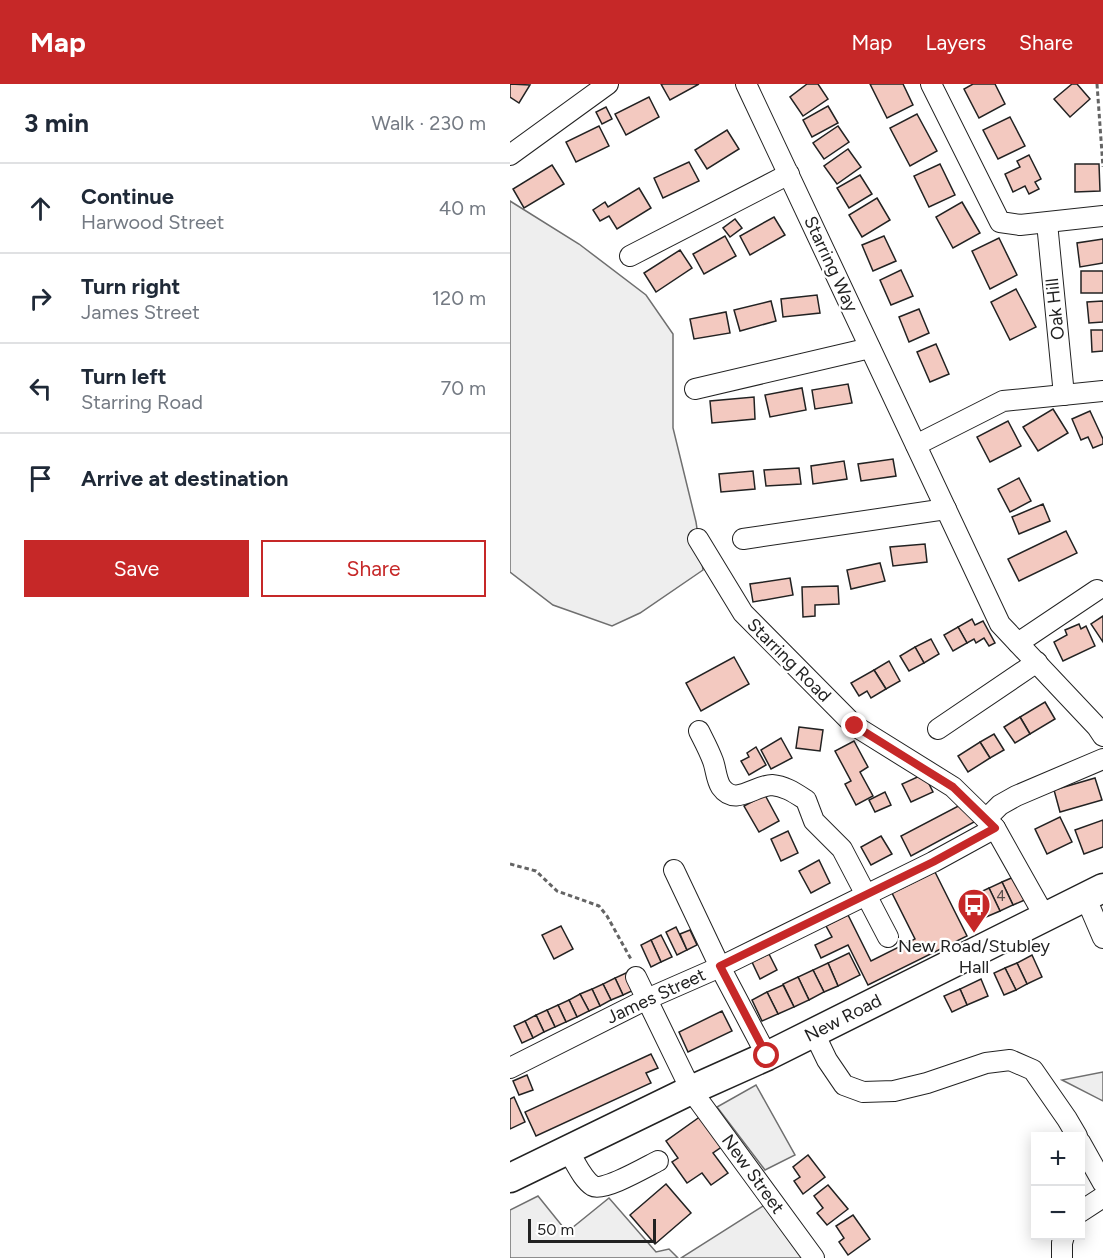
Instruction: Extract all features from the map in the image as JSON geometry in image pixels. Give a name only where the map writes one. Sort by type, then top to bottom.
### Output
[{"type":"highway","name":"New Road","points":[[513,1169],[568,1150],[767,1056],[1094,892]]},
{"type":"street","points":[[510,156],[608,84]]},
{"type":"street","name":"Starring Way","points":[[746,84],[1000,624],[1103,736]]},
{"type":"street","points":[[931,84],[1000,222],[1020,225],[1103,216]]},
{"type":"street","points":[[630,256],[789,174]]},
{"type":"street","name":"Oak Hill","points":[[1047,223],[1064,395]]},
{"type":"street","points":[[695,389],[870,348]]},
{"type":"street","points":[[916,445],[1003,401],[1103,391]]},
{"type":"street","points":[[743,539],[946,509]]},
{"type":"street","name":"Starring Road","points":[[698,539],[743,613],[855,726],[953,787],[991,823],[1045,917]]},
{"type":"street","points":[[1018,643],[1097,590]]},
{"type":"street","points":[[938,729],[1037,663]]},
{"type":"street","points":[[699,731],[725,792],[730,795],[742,795],[770,785],[780,786],[806,800],[814,821],[842,849],[888,937]]},
{"type":"street","name":"James Street","points":[[510,1068],[647,999],[933,862],[991,823],[1000,805],[1103,759]]},
{"type":"street","points":[[674,870],[767,1056]]},
{"type":"street","points":[[1094,892],[1103,938]]},
{"type":"street","name":"New Street","points":[[636,977],[691,1090],[814,1258]]},
{"type":"street","points":[[814,1033],[827,1060],[844,1085],[863,1092],[894,1091],[927,1083],[986,1063],[1010,1060],[1033,1070],[1074,1132]]},
{"type":"street","points":[[568,1150],[587,1180],[598,1188],[658,1161]]},
{"type":"street","points":[[1085,1151],[1103,1183]]},
{"type":"street","points":[[1085,1209],[1103,1197]]},
{"type":"street","points":[[1062,1258],[1063,1240]]},
{"type":"path","points":[[1097,84],[1103,167]]},
{"type":"path","points":[[510,864],[536,871],[558,891],[598,906],[607,916],[634,965],[636,977]]},
{"type":"shaded area","points":[[510,201],[579,244],[646,295],[673,334],[673,428],[696,522],[703,570],[640,613],[612,626],[553,605],[510,572]]},
{"type":"shaded area","points":[[1103,1072],[1103,1101],[1062,1080]]},
{"type":"shaded area","points":[[756,1085],[795,1155],[765,1170],[717,1107]]},
{"type":"shaded area","points":[[538,1196],[567,1232],[609,1198],[656,1252],[669,1249],[678,1258],[510,1258],[510,1210]]},
{"type":"shaded area","points":[[766,1204],[804,1258],[681,1258]]},
{"type":"building","points":[[510,84],[530,85],[519,103],[510,97]]},
{"type":"building","points":[[661,84],[699,84],[670,100]]},
{"type":"building","points":[[807,84],[818,84],[828,99],[803,116],[790,97]]},
{"type":"building","points":[[870,84],[903,84],[913,105],[887,118]]},
{"type":"building","points":[[973,84],[995,84],[1005,104],[979,118],[964,89]]},
{"type":"building","points":[[1072,84],[1077,84],[1090,99],[1070,117],[1054,99]]},
{"type":"building","points":[[649,97],[659,117],[626,135],[615,114]]},
{"type":"building","points":[[828,106],[838,123],[812,137],[803,120]]},
{"type":"building","points":[[606,107],[612,119],[602,124],[596,112]]},
{"type":"building","points":[[917,114],[937,151],[910,166],[890,128]]},
{"type":"building","points":[[1010,117],[1025,146],[998,159],[983,130]]},
{"type":"building","points":[[599,126],[609,146],[576,162],[566,142]]},
{"type":"building","points":[[838,126],[849,142],[824,159],[813,143]]},
{"type":"building","points":[[727,130],[739,149],[707,169],[695,150]]},
{"type":"building","points":[[848,149],[861,167],[837,184],[824,166]]},
{"type":"building","points":[[1029,155],[1041,179],[1035,182],[1039,189],[1029,194],[1025,186],[1013,192],[1005,174],[1020,167],[1017,161]]},
{"type":"building","points":[[689,162],[699,181],[663,198],[654,178]]},
{"type":"building","points":[[940,164],[955,195],[929,207],[914,176]]},
{"type":"building","points":[[1075,164],[1099,164],[1100,191],[1075,192]]},
{"type":"building","points":[[552,165],[564,184],[524,208],[513,189]]},
{"type":"building","points":[[860,175],[872,194],[849,208],[837,188]]},
{"type":"building","points":[[639,188],[651,208],[617,229],[609,216],[600,221],[593,210],[605,202],[608,207]]},
{"type":"building","points":[[877,198],[890,220],[862,237],[849,215]]},
{"type":"building","points":[[962,202],[980,233],[953,248],[936,217]]},
{"type":"building","points":[[774,217],[785,235],[750,255],[740,236]]},
{"type":"building","points":[[735,219],[742,228],[730,237],[723,228]]},
{"type":"building","points":[[725,236],[736,256],[704,274],[693,254]]},
{"type":"building","points":[[884,236],[896,261],[873,271],[862,245]]},
{"type":"building","points":[[999,238],[1017,275],[990,289],[972,251]]},
{"type":"building","points":[[1103,239],[1103,263],[1080,267],[1077,243]]},
{"type":"building","points":[[680,250],[692,268],[656,292],[644,273]]},
{"type":"building","points":[[901,270],[913,296],[891,305],[880,280]]},
{"type":"building","points":[[1081,271],[1103,271],[1103,293],[1081,293]]},
{"type":"building","points":[[1016,289],[1036,327],[1010,340],[991,302]]},
{"type":"building","points":[[817,295],[820,313],[783,317],[781,299]]},
{"type":"building","points":[[771,301],[776,321],[740,331],[734,310]]},
{"type":"building","points":[[1103,301],[1103,322],[1089,323],[1087,302]]},
{"type":"building","points":[[919,309],[929,333],[909,342],[899,317]]},
{"type":"building","points":[[726,312],[730,333],[694,339],[690,319]]},
{"type":"building","points":[[1091,330],[1103,330],[1103,351],[1092,352]]},
{"type":"building","points":[[936,344],[949,374],[930,382],[917,352]]},
{"type":"building","points":[[848,384],[852,403],[815,409],[812,390]]},
{"type":"building","points":[[802,388],[806,410],[770,417],[765,395]]},
{"type":"building","points":[[754,397],[755,419],[712,423],[710,401]]},
{"type":"building","points":[[1053,409],[1068,433],[1038,451],[1023,427]]},
{"type":"building","points":[[1090,411],[1103,439],[1103,444],[1093,448],[1088,437],[1081,440],[1072,419]]},
{"type":"building","points":[[1008,421],[1021,446],[990,462],[977,437]]},
{"type":"building","points":[[893,459],[896,476],[861,481],[858,464]]},
{"type":"building","points":[[844,461],[847,479],[813,484],[811,466]]},
{"type":"building","points":[[799,468],[801,484],[766,486],[764,470]]},
{"type":"building","points":[[753,471],[755,489],[721,492],[719,474]]},
{"type":"building","points":[[1019,478],[1031,501],[1010,512],[998,489]]},
{"type":"building","points":[[1043,504],[1050,521],[1019,534],[1012,517]]},
{"type":"building","points":[[1066,531],[1077,553],[1019,581],[1008,559]]},
{"type":"building","points":[[925,544],[927,562],[893,566],[890,547]]},
{"type":"building","points":[[880,563],[885,581],[851,589],[847,570]]},
{"type":"building","points":[[790,578],[793,595],[753,602],[750,584]]},
{"type":"building","points":[[838,586],[839,604],[815,605],[815,616],[803,617],[802,587]]},
{"type":"building","points":[[1103,616],[1103,642],[1091,624]]},
{"type":"building","points":[[972,619],[975,625],[983,621],[995,643],[989,646],[984,638],[976,643],[974,639],[967,643],[958,627]]},
{"type":"building","points":[[1079,624],[1081,629],[1086,626],[1095,646],[1063,661],[1054,642],[1067,635],[1065,630]]},
{"type":"building","points":[[958,627],[967,643],[953,651],[944,635]]},
{"type":"building","points":[[931,639],[939,654],[924,663],[915,647]]},
{"type":"building","points":[[915,647],[924,663],[909,671],[900,656]]},
{"type":"building","points":[[734,657],[749,684],[701,711],[686,683]]},
{"type":"building","points":[[889,661],[900,681],[886,689],[874,670]]},
{"type":"building","points":[[874,670],[886,689],[871,698],[867,691],[859,696],[851,683]]},
{"type":"building","points":[[1045,702],[1055,719],[1030,734],[1020,717]]},
{"type":"building","points":[[1020,717],[1030,734],[1015,743],[1004,727]]},
{"type":"building","points":[[799,727],[823,730],[820,751],[796,748]]},
{"type":"building","points":[[994,734],[1004,750],[990,758],[980,742]]},
{"type":"building","points":[[781,738],[792,758],[771,769],[761,750]]},
{"type":"building","points":[[854,741],[868,767],[860,772],[873,796],[856,805],[845,784],[851,781],[835,751]]},
{"type":"building","points":[[980,742],[990,758],[968,772],[958,756]]},
{"type":"building","points":[[756,747],[766,765],[749,775],[741,761],[749,757],[747,753]]},
{"type":"building","points":[[924,774],[933,792],[911,802],[902,784]]},
{"type":"building","points":[[1095,778],[1102,800],[1060,812],[1054,790]]},
{"type":"building","points":[[885,792],[891,805],[875,812],[869,800]]},
{"type":"building","points":[[765,795],[779,821],[759,832],[744,806]]},
{"type":"building","points":[[966,802],[976,821],[911,856],[901,836]]},
{"type":"building","points":[[1060,817],[1072,842],[1047,854],[1035,829]]},
{"type":"building","points":[[1103,820],[1103,847],[1084,854],[1075,830]]},
{"type":"building","points":[[788,831],[798,853],[781,861],[771,839]]},
{"type":"building","points":[[881,836],[892,854],[871,865],[861,847]]},
{"type":"building","points":[[819,860],[830,883],[811,893],[799,871]]},
{"type":"building","points":[[935,872],[967,936],[868,985],[848,945],[821,958],[815,945],[832,937],[826,926],[848,915],[871,961],[915,939],[892,893]]},
{"type":"building","points":[[1016,876],[1027,899],[1013,905],[1002,882]]},
{"type":"building","points":[[1002,882],[1013,905],[1000,911],[989,888]]},
{"type":"building","points":[[989,888],[1000,911],[986,917],[976,894]]},
{"type":"building","points":[[973,895],[984,918],[969,925],[958,902]]},
{"type":"building","points":[[561,926],[573,949],[554,959],[542,935]]},
{"type":"building","points":[[676,927],[687,950],[677,955],[666,932]]},
{"type":"building","points":[[690,930],[697,945],[687,950],[680,934]]},
{"type":"building","points":[[661,935],[672,957],[661,962],[651,940]]},
{"type":"building","points":[[651,940],[661,962],[651,967],[641,945]]},
{"type":"building","points":[[849,953],[860,975],[838,986],[828,963]]},
{"type":"building","points":[[769,954],[777,970],[760,979],[752,962]]},
{"type":"building","points":[[1032,955],[1042,977],[1027,984],[1017,963]]},
{"type":"building","points":[[828,963],[838,986],[824,992],[813,970]]},
{"type":"building","points":[[1017,963],[1027,984],[1016,990],[1005,968]]},
{"type":"building","points":[[1005,968],[1016,990],[1004,995],[994,973]]},
{"type":"building","points":[[813,970],[824,992],[809,1000],[798,977]]},
{"type":"building","points":[[626,973],[634,990],[623,995],[615,978]]},
{"type":"building","points":[[798,977],[809,1000],[794,1007],[783,984]]},
{"type":"building","points":[[615,978],[623,995],[611,1000],[603,984]]},
{"type":"building","points":[[981,979],[988,996],[967,1005],[960,989]]},
{"type":"building","points":[[603,984],[611,1000],[600,1006],[592,989]]},
{"type":"building","points":[[783,985],[794,1007],[778,1014],[767,992]]},
{"type":"building","points":[[592,989],[600,1006],[589,1011],[580,994]]},
{"type":"building","points":[[960,989],[967,1005],[952,1012],[944,996]]},
{"type":"building","points":[[767,992],[778,1014],[762,1021],[752,1000]]},
{"type":"building","points":[[580,994],[589,1011],[577,1017],[569,1000]]},
{"type":"building","points":[[569,1000],[577,1017],[566,1022],[558,1005]]},
{"type":"building","points":[[558,1005],[566,1022],[555,1027],[547,1010]]},
{"type":"building","points":[[547,1010],[555,1027],[544,1032],[536,1015]]},
{"type":"building","points":[[722,1011],[732,1031],[688,1052],[679,1032]]},
{"type":"building","points":[[536,1015],[544,1032],[533,1038],[525,1021]]},
{"type":"building","points":[[525,1021],[533,1038],[522,1043],[514,1026]]},
{"type":"building","points":[[651,1054],[658,1068],[646,1073],[651,1083],[536,1136],[525,1112]]},
{"type":"building","points":[[527,1075],[533,1090],[519,1095],[513,1081]]},
{"type":"building","points":[[514,1097],[525,1122],[510,1129],[510,1099]]},
{"type":"building","points":[[701,1116],[723,1146],[713,1153],[728,1173],[711,1185],[702,1173],[687,1183],[672,1162],[678,1158],[666,1141]]},
{"type":"building","points":[[808,1155],[825,1177],[803,1194],[794,1181],[800,1177],[793,1167]]},
{"type":"building","points":[[666,1184],[691,1213],[655,1244],[630,1215]]},
{"type":"building","points":[[828,1185],[848,1209],[827,1225],[817,1213],[823,1208],[814,1196]]},
{"type":"building","points":[[853,1215],[870,1239],[848,1255],[839,1242],[844,1238],[836,1226]]},
{"type":"place","name":"New Road/Stubley Hall","points":[[974,934]]},
{"type":"route","points":[[767,1056],[720,966],[933,862],[995,828],[953,787],[855,726]]}]
